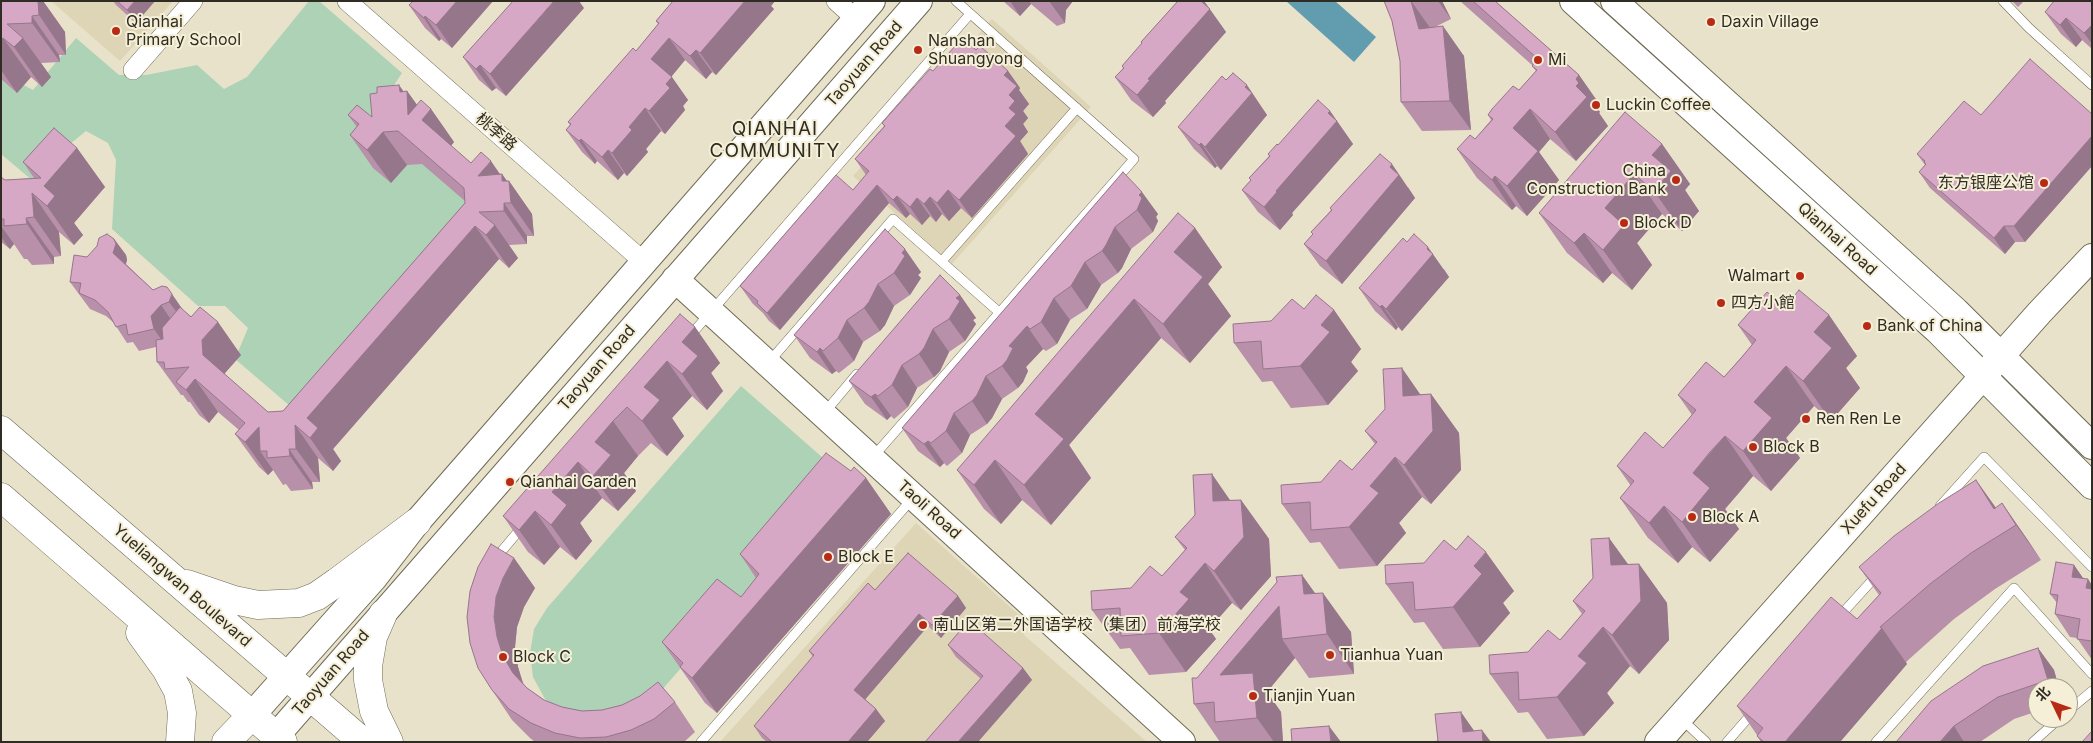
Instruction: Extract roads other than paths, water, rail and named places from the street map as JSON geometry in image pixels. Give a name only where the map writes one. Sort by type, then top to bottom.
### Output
[{"type":"main road","name":"Taoyuan Road","points":[[276,740],[310,696],[919,1]]},
{"type":"main road","name":"Qianhai Road","points":[[1573,1],[1937,330],[2092,486]]},
{"type":"main road","name":"Qianhai Road","points":[[1614,1],[1956,311],[2092,446]]},
{"type":"main road","name":"Taoyuan Road","points":[[252,716],[374,578],[417,522],[864,10]]},
{"type":"main road","name":"Xuefu Road","points":[[1691,737],[2092,257]]},
{"type":"main road","name":"Xuefu Road","points":[[2006,360],[2092,278]]},
{"type":"main road","name":"Taoli Road","points":[[675,279],[1182,742]]},
{"type":"main road","name":"Xuefu Road","points":[[1658,742],[1988,381]]},
{"type":"main road","name":"Yueliangwan Boulevard","points":[[1,430],[363,742]]},
{"type":"main road","points":[[1,497],[252,716],[276,740]]},
{"type":"main road","points":[[175,580],[234,600],[258,605],[299,603],[317,596],[417,522]]},
{"type":"main road","points":[[113,595],[173,681],[180,701],[178,735]]},
{"type":"main road","points":[[383,614],[373,637],[368,666],[368,680],[374,711],[389,742]]},
{"type":"main road","points":[[226,742],[252,716]]},
{"type":"street","points":[[133,70],[193,1]]},
{"type":"street","name":"桃李路","points":[[347,1],[644,262]]},
{"type":"street","points":[[836,1],[864,10]]},
{"type":"lane","points":[[872,459],[1134,159],[956,1]]},
{"type":"lane","points":[[2003,1],[2029,28],[2092,85]]},
{"type":"lane","points":[[686,341],[970,14]]},
{"type":"lane","points":[[945,268],[1077,108]]},
{"type":"lane","points":[[768,364],[894,219],[945,268],[1000,312]]},
{"type":"lane","points":[[823,414],[861,370]]},
{"type":"lane","points":[[1931,516],[1984,457],[2092,566]]},
{"type":"lane","points":[[701,742],[914,497]]},
{"type":"lane","points":[[493,561],[532,517]]},
{"type":"lane","points":[[1832,625],[1885,567]]},
{"type":"lane","points":[[1876,742],[2014,588],[2092,674]]},
{"type":"lane","points":[[2078,703],[2092,691]]},
{"type":"lane","points":[[1727,742],[1760,705]]},
{"type":"lane","points":[[2033,742],[2049,728]]},
{"type":"water","points":[[1286,1],[1335,1],[1376,37],[1354,62]]},
{"type":"place","name":"Daxin Village","points":[[1711,22]]},
{"type":"place","name":"Qianhai Primary School","points":[[116,31]]},
{"type":"place","name":"Nanshan Shuangyong","points":[[918,50]]},
{"type":"place","name":"Mi","points":[[1538,60]]},
{"type":"place","name":"Luckin Coffee","points":[[1596,105]]},
{"type":"place","name":"China Construction Bank","points":[[1676,180]]},
{"type":"place","name":"东方银座公馆","points":[[2044,183]]},
{"type":"place","name":"Block D","points":[[1624,223]]},
{"type":"place","name":"Walmart","points":[[1800,276]]},
{"type":"place","name":"四方小館","points":[[1721,303]]},
{"type":"place","name":"Bank of China","points":[[1867,326]]},
{"type":"place","name":"Ren Ren Le","points":[[1806,419]]},
{"type":"place","name":"Block B","points":[[1753,447]]},
{"type":"place","name":"Qianhai Garden","points":[[510,482]]},
{"type":"place","name":"Block A","points":[[1692,517]]},
{"type":"place","name":"Block E","points":[[828,557]]},
{"type":"place","name":"南山区第二外国语学校（集团）前海学校","points":[[923,625]]},
{"type":"place","name":"Tianhua Yuan","points":[[1330,655]]},
{"type":"place","name":"Block C","points":[[503,657]]},
{"type":"place","name":"Tianjin Yuan","points":[[1253,696]]},
{"type":"district","name":"QIANHAI COMMUNITY","points":[[775,140]]}]
